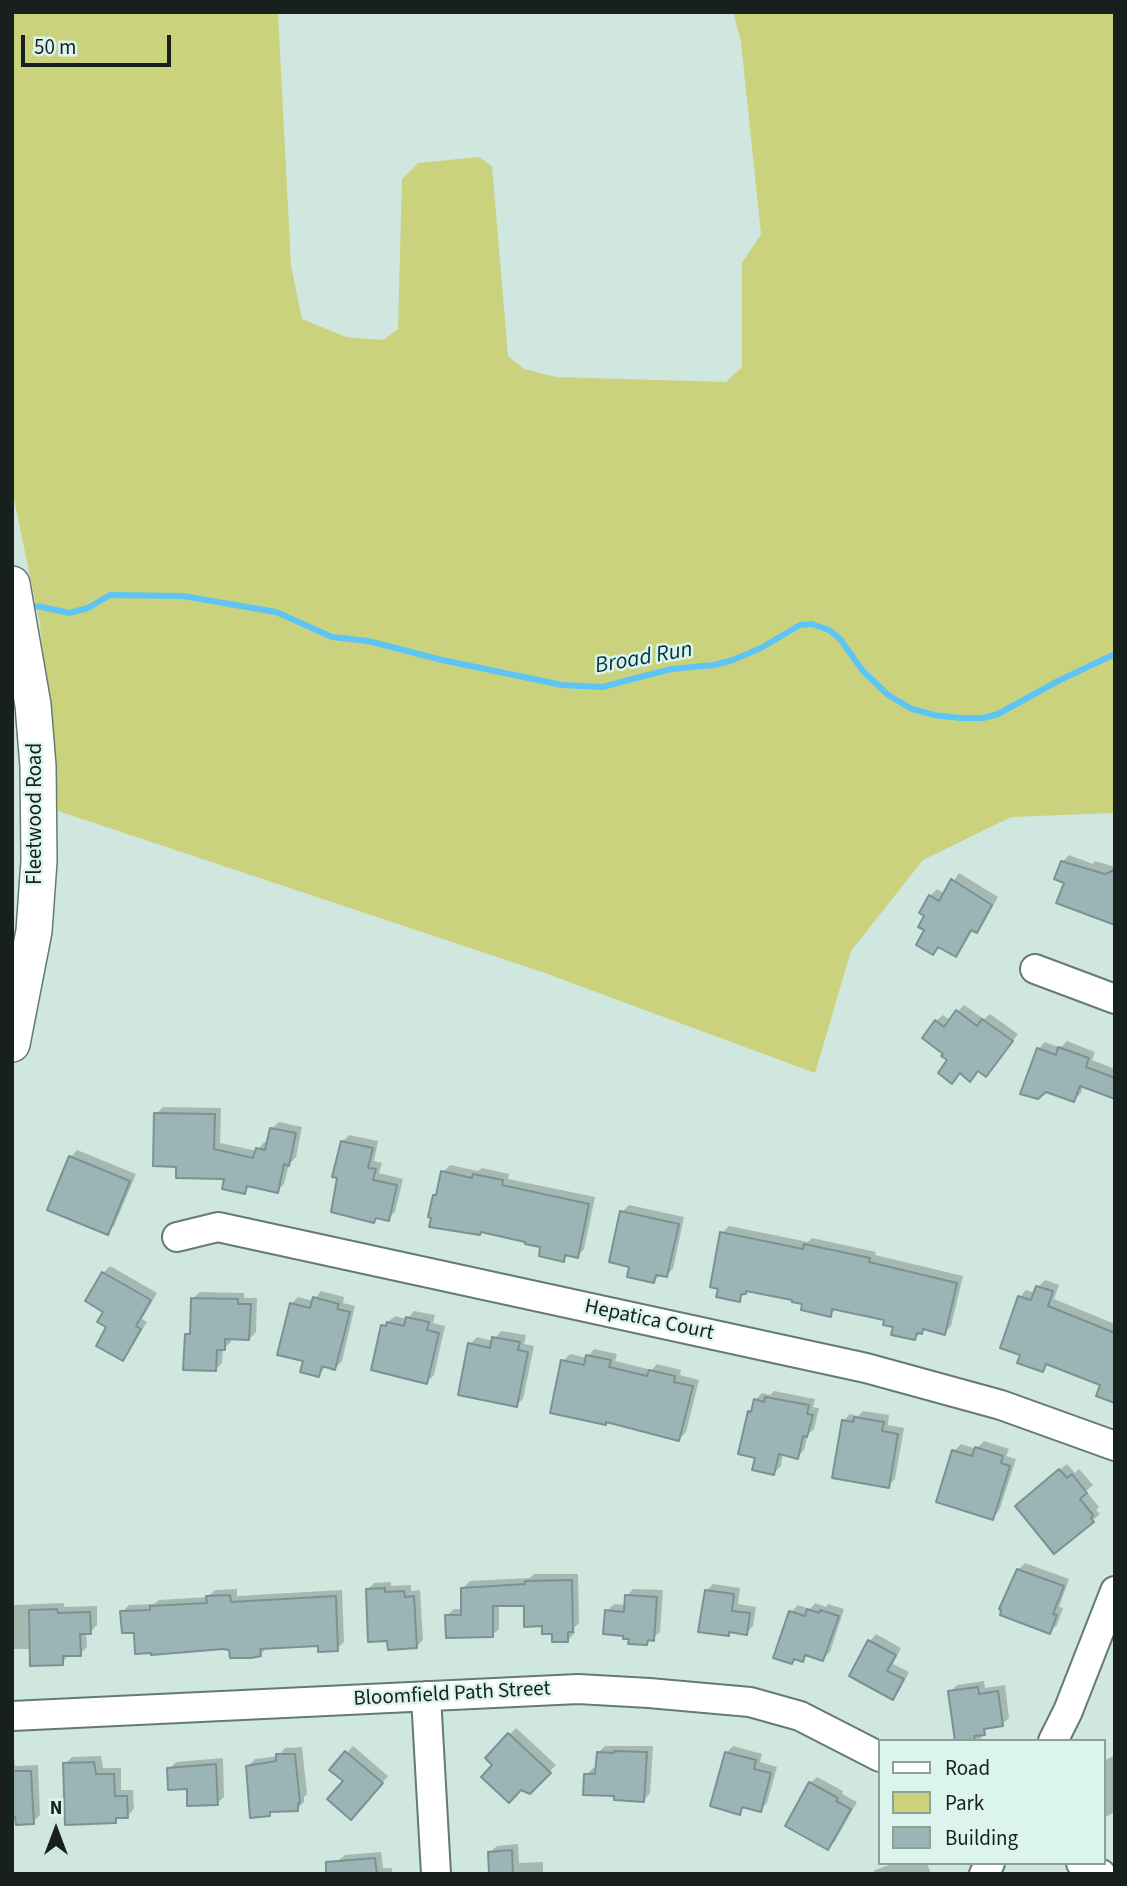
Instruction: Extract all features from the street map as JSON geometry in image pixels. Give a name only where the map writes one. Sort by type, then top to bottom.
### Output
[{"type":"main road","name":"Fleetwood Road","points":[[12,1044],[34,931],[38,861],[33,705],[15,597]]},
{"type":"street","points":[[1035,969],[1115,999]]},
{"type":"street","name":"Hepatica Court","points":[[177,1237],[218,1227],[866,1368],[1001,1405],[1115,1446]]},
{"type":"street","points":[[1055,1739],[1115,1591]]},
{"type":"street","name":"Bloomfield Path Street","points":[[12,1716],[578,1689],[687,1695],[750,1702],[800,1716],[878,1757]]},
{"type":"street","points":[[426,1696],[436,1874]]},
{"type":"street","points":[[1085,1865],[1101,1874]]},
{"type":"green space","points":[[12,12],[278,12],[291,266],[302,319],[346,337],[383,340],[398,329],[402,179],[418,163],[479,157],[492,166],[508,356],[524,369],[556,377],[726,382],[742,367],[742,263],[761,234],[741,42],[733,12],[1115,12],[1115,813],[1011,817],[923,860],[851,951],[815,1073],[542,972],[58,811],[40,625],[12,489]]},
{"type":"building","points":[[1061,861],[1105,874],[1115,870],[1115,925],[1056,903],[1064,883],[1054,879]]},
{"type":"building","points":[[951,879],[992,905],[977,933],[971,930],[956,957],[938,947],[933,955],[916,945],[924,930],[918,927],[924,916],[919,913],[929,895],[939,901]]},
{"type":"building","points":[[956,1010],[977,1026],[982,1019],[1013,1041],[986,1077],[978,1071],[970,1082],[960,1073],[952,1084],[938,1073],[947,1060],[922,1038],[935,1020],[944,1027]]},
{"type":"building","points":[[1058,1047],[1089,1058],[1086,1067],[1115,1078],[1115,1099],[1080,1086],[1074,1102],[1046,1092],[1038,1099],[1020,1094],[1037,1048],[1056,1055]]},
{"type":"building","points":[[154,1113],[215,1114],[214,1149],[253,1158],[256,1148],[265,1150],[270,1128],[296,1133],[289,1166],[284,1164],[278,1193],[247,1186],[245,1194],[222,1189],[224,1179],[176,1178],[176,1167],[153,1166]]},
{"type":"building","points":[[341,1141],[373,1148],[368,1168],[376,1169],[373,1180],[397,1185],[389,1221],[376,1218],[374,1223],[331,1212],[337,1178],[332,1177]]},
{"type":"building","points":[[69,1156],[130,1181],[108,1235],[47,1210]]},
{"type":"building","points":[[441,1171],[472,1178],[473,1174],[503,1180],[502,1185],[589,1204],[578,1258],[565,1255],[564,1262],[539,1256],[540,1247],[525,1242],[481,1232],[480,1235],[429,1227],[431,1218],[428,1217]]},
{"type":"building","points":[[620,1211],[679,1224],[667,1277],[656,1275],[654,1283],[627,1277],[629,1267],[609,1262]]},
{"type":"building","points":[[720,1232],[803,1249],[804,1244],[870,1258],[869,1262],[957,1283],[945,1335],[923,1329],[922,1334],[917,1333],[915,1340],[891,1335],[893,1327],[883,1325],[884,1320],[832,1309],[831,1317],[801,1310],[802,1304],[792,1300],[746,1291],[746,1294],[741,1294],[740,1302],[716,1297],[718,1289],[710,1287]]},
{"type":"building","points":[[102,1272],[151,1300],[136,1326],[141,1329],[123,1361],[96,1346],[106,1327],[97,1322],[103,1312],[85,1301]]},
{"type":"building","points":[[1036,1286],[1053,1291],[1048,1306],[1115,1333],[1115,1403],[1096,1396],[1100,1385],[1046,1364],[1043,1372],[1017,1363],[1020,1355],[1000,1348],[1018,1296],[1031,1300]]},
{"type":"building","points":[[313,1297],[339,1304],[337,1309],[350,1312],[335,1370],[322,1366],[319,1377],[300,1372],[303,1361],[277,1355],[290,1303],[310,1308]]},
{"type":"building","points":[[191,1298],[238,1299],[238,1304],[251,1304],[249,1340],[225,1339],[225,1350],[217,1350],[216,1371],[183,1370],[185,1334],[190,1334]]},
{"type":"building","points":[[406,1317],[429,1322],[427,1330],[439,1333],[427,1384],[371,1370],[381,1325],[386,1326],[387,1322],[404,1326]]},
{"type":"building","points":[[492,1337],[520,1342],[518,1350],[528,1352],[517,1407],[458,1395],[468,1343],[490,1348]]},
{"type":"building","points":[[586,1355],[611,1360],[609,1367],[647,1376],[649,1370],[675,1376],[674,1382],[693,1386],[679,1441],[606,1422],[606,1425],[550,1413],[561,1360],[584,1365]]},
{"type":"building","points":[[765,1397],[809,1405],[807,1414],[813,1415],[807,1437],[803,1436],[798,1459],[779,1454],[774,1475],[752,1470],[755,1458],[738,1454],[748,1411],[751,1412],[754,1399],[764,1402]]},
{"type":"building","points":[[854,1417],[884,1422],[882,1431],[898,1434],[889,1488],[832,1478],[842,1420],[853,1422]]},
{"type":"building","points":[[975,1447],[1003,1456],[1001,1463],[1010,1466],[993,1520],[936,1502],[952,1450],[972,1456]]},
{"type":"building","points":[[1059,1469],[1067,1478],[1072,1474],[1087,1493],[1080,1499],[1093,1515],[1091,1518],[1094,1522],[1054,1554],[1015,1506]]},
{"type":"building","points":[[1017,1569],[1064,1586],[1053,1614],[1057,1615],[1050,1634],[1000,1615],[999,1609]]},
{"type":"building","points":[[572,1580],[573,1632],[568,1632],[568,1642],[552,1642],[552,1634],[542,1634],[542,1626],[524,1627],[524,1606],[493,1606],[493,1637],[446,1638],[445,1615],[461,1615],[461,1588],[525,1584],[525,1581]]},
{"type":"building","points":[[385,1588],[385,1592],[404,1591],[405,1597],[414,1596],[417,1648],[388,1650],[387,1641],[368,1642],[366,1589]]},
{"type":"building","points":[[705,1590],[734,1594],[732,1611],[750,1613],[747,1635],[698,1632]]},
{"type":"building","points":[[230,1595],[231,1602],[336,1596],[338,1651],[318,1652],[318,1646],[260,1649],[261,1656],[251,1658],[230,1658],[229,1650],[223,1649],[135,1654],[134,1633],[122,1633],[120,1611],[150,1610],[150,1606],[207,1603],[206,1596]]},
{"type":"building","points":[[625,1595],[657,1597],[654,1641],[648,1640],[647,1645],[628,1644],[629,1639],[623,1639],[623,1636],[603,1634],[605,1610],[624,1612]]},
{"type":"building","points":[[57,1609],[58,1613],[90,1612],[91,1634],[80,1634],[81,1656],[63,1656],[63,1665],[30,1666],[29,1610]]},
{"type":"building","points":[[807,1609],[839,1616],[823,1661],[805,1655],[803,1662],[794,1659],[792,1664],[773,1658],[789,1611],[805,1616]]},
{"type":"building","points":[[868,1640],[896,1655],[887,1671],[904,1679],[893,1700],[849,1676]]},
{"type":"building","points":[[978,1687],[979,1694],[998,1691],[1003,1726],[984,1729],[985,1735],[974,1736],[975,1739],[955,1739],[948,1691]]},
{"type":"building","points":[[508,1733],[551,1773],[530,1794],[521,1790],[509,1803],[481,1777],[492,1765],[485,1758]]},
{"type":"building","points":[[345,1751],[383,1783],[351,1820],[327,1799],[343,1781],[329,1770]]},
{"type":"building","points":[[597,1752],[647,1752],[644,1802],[614,1800],[614,1796],[583,1795],[584,1774],[595,1774]]},
{"type":"building","points":[[725,1752],[756,1760],[754,1769],[771,1773],[761,1812],[742,1807],[740,1815],[710,1806]]},
{"type":"building","points":[[276,1754],[295,1754],[300,1803],[298,1811],[270,1812],[270,1816],[250,1818],[246,1766],[276,1761]]},
{"type":"building","points":[[94,1762],[96,1774],[114,1774],[115,1796],[127,1796],[128,1818],[116,1818],[116,1823],[65,1825],[63,1763]]},
{"type":"building","points":[[216,1764],[218,1805],[187,1806],[187,1789],[168,1790],[167,1768]]},
{"type":"building","points":[[12,1771],[31,1771],[34,1824],[16,1825],[15,1817],[12,1817]]},
{"type":"building","points":[[809,1782],[838,1798],[836,1801],[851,1809],[828,1850],[785,1826]]},
{"type":"building","points":[[512,1850],[513,1874],[489,1874],[488,1852]]},
{"type":"building","points":[[375,1858],[377,1874],[326,1874],[326,1862]]},
{"type":"waterway","name":"Broad Run","points":[[28,606],[69,613],[88,608],[110,595],[183,596],[276,612],[332,637],[368,641],[442,660],[562,685],[602,687],[671,669],[714,665],[733,660],[761,648],[800,625],[812,624],[829,630],[840,639],[863,671],[888,695],[912,709],[960,718],[983,718],[998,714],[1115,654]]}]
